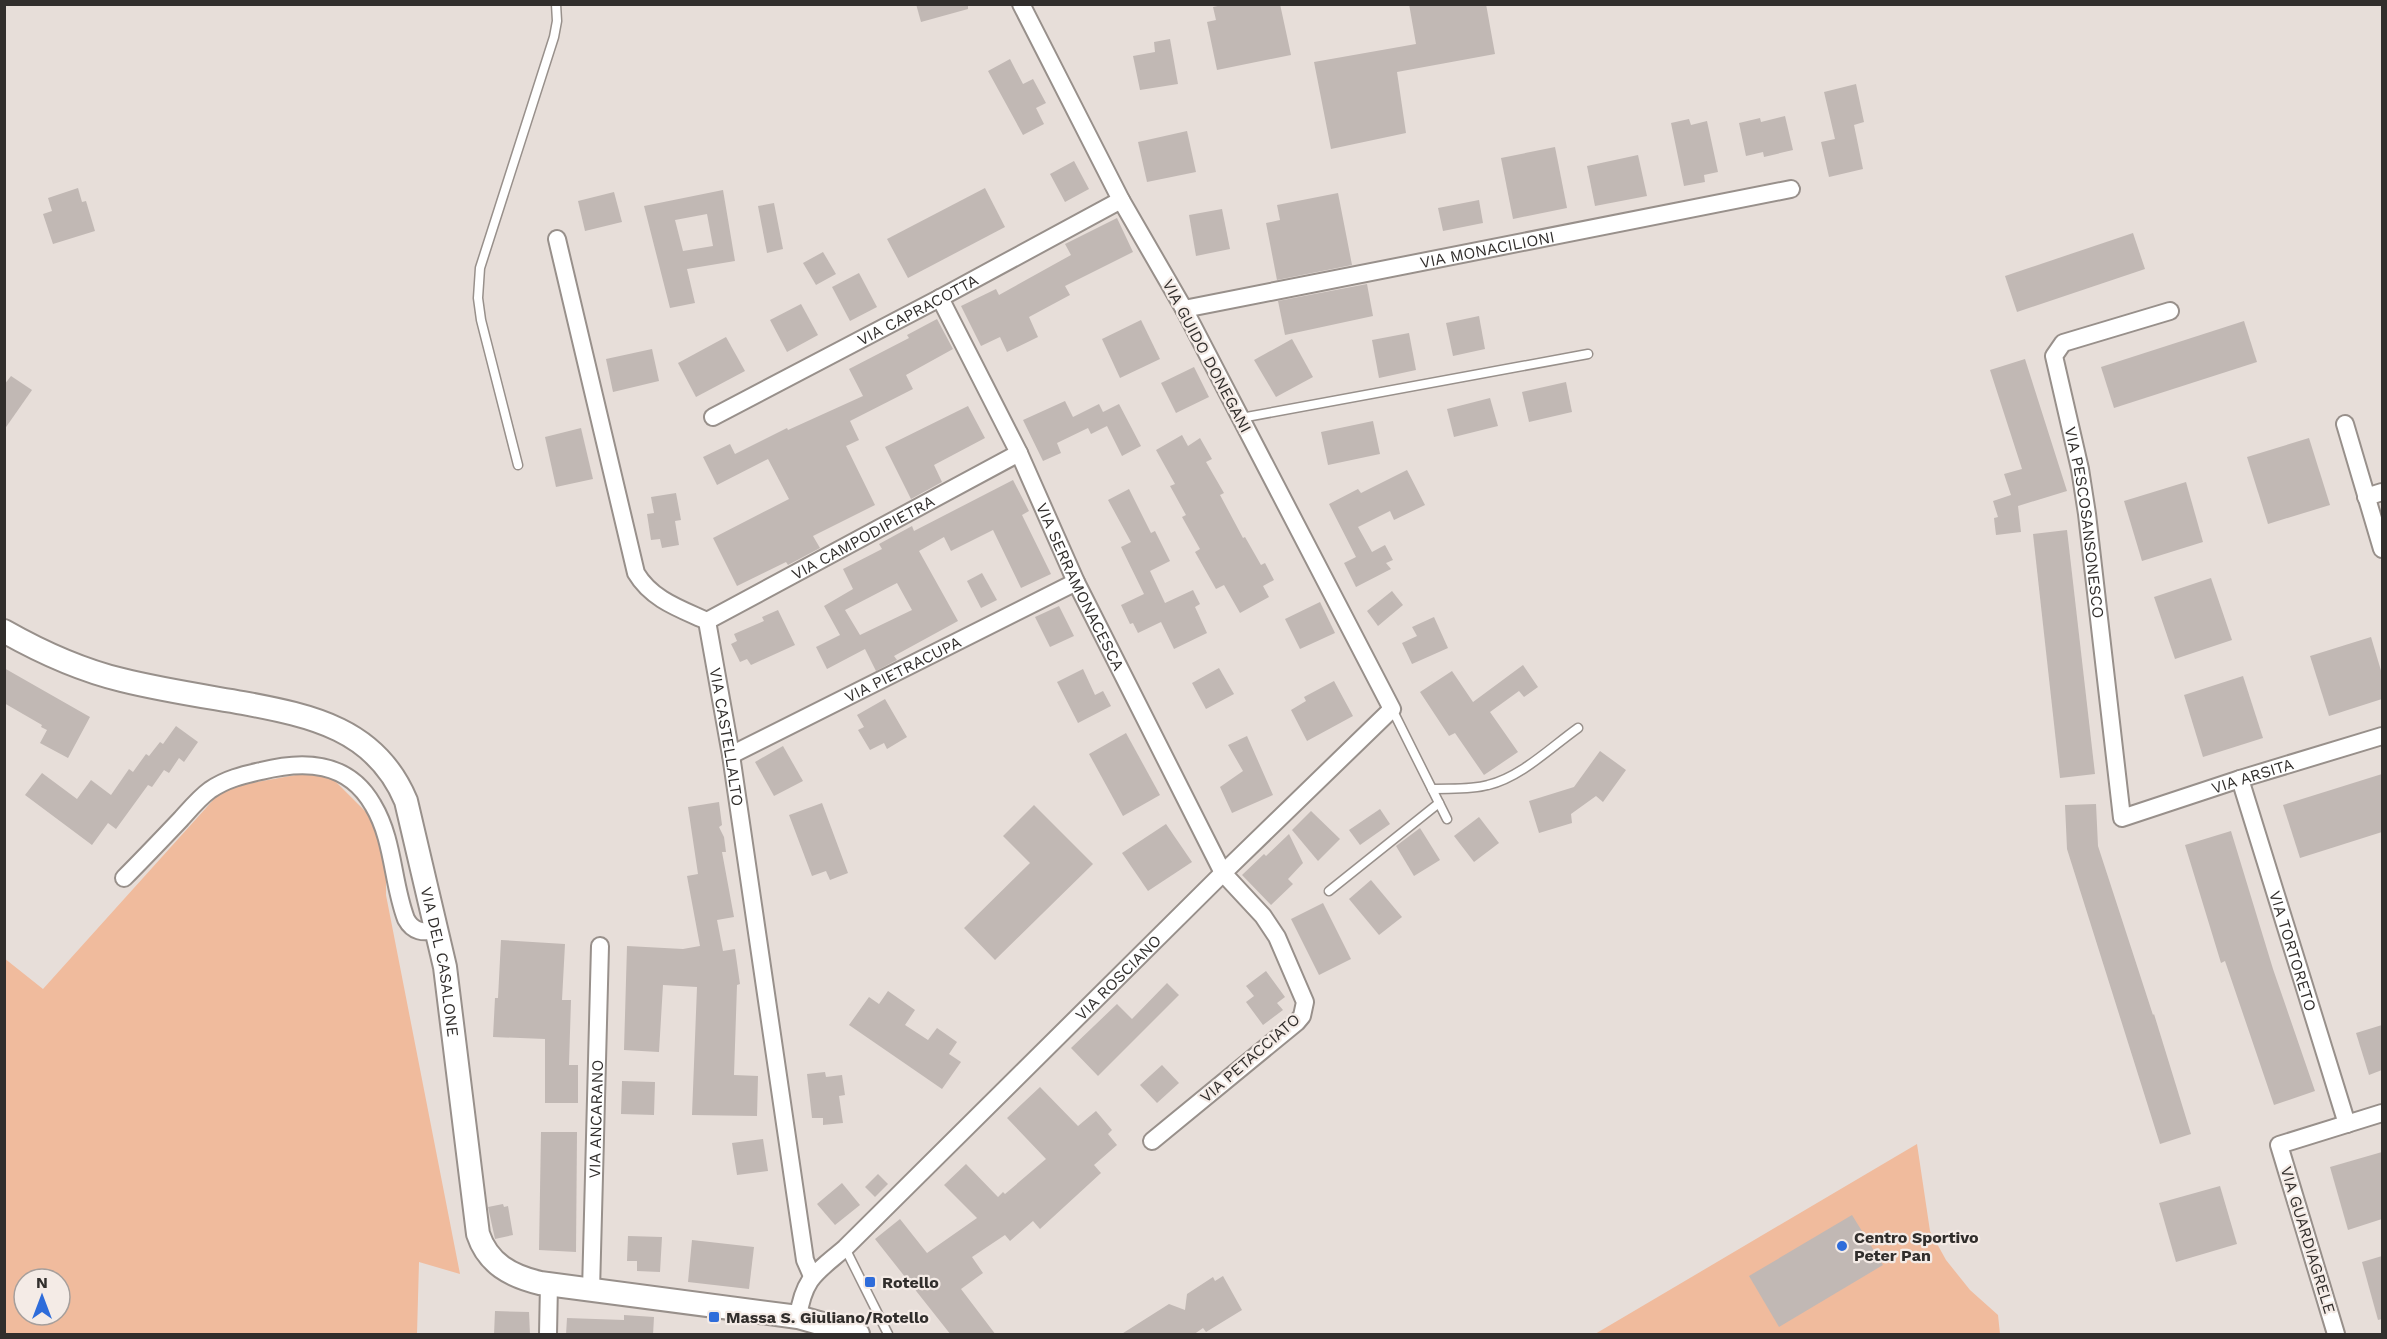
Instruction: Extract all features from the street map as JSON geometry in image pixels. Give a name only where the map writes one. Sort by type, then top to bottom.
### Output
[{"type":"street","name":"VIA GUIDO DONEGANI","points":[[1021,4],[1121,200],[1184,309],[1392,709]]},
{"type":"street","name":"VIA MONACILIONI","points":[[1184,309],[1791,189]]},
{"type":"street","name":"VIA CAPRACOTTA","points":[[713,417],[1121,200]]},
{"type":"street","points":[[557,239],[636,573],[646,587],[662,600],[707,621]]},
{"type":"street","name":"VIA SERRAMONACESCA","points":[[940,298],[1018,453],[1076,582],[1223,873]]},
{"type":"street","name":"VIA PESCOSANSONESCO","points":[[2122,818],[2109,689],[2085,498],[2054,356],[2063,344],[2170,311]]},
{"type":"street","points":[[2345,424],[2374,494],[2382,549]]},
{"type":"street","name":"VIA CAMPODIPIETRA","points":[[707,621],[1018,453]]},
{"type":"street","name":"VIA PIETRACUPA","points":[[731,755],[1076,582]]},
{"type":"street","name":"VIA CASTELLALTO","points":[[707,621],[731,755],[804,1260],[812,1276]]},
{"type":"street","name":"VIA DEL CASALONE","points":[[4,631],[60,659],[105,675],[301,715],[329,724],[360,741],[385,764],[406,801],[437,930],[449,992],[475,1219],[480,1241],[494,1261],[511,1274],[549,1284],[798,1317],[858,1335]]},
{"type":"street","name":"VIA ROSCIANO","points":[[812,1276],[845,1248],[1223,873],[1392,709]]},
{"type":"street","name":"VIA ARSITA","points":[[2122,818],[2382,736]]},
{"type":"street","points":[[124,878],[202,797],[221,783],[242,775],[276,768],[316,765],[332,769],[346,778],[362,790],[372,802],[384,827],[406,919],[411,927],[419,932],[437,930]]},
{"type":"street","name":"VIA TORTORETO","points":[[2240,779],[2347,1124]]},
{"type":"street","name":"VIA PETACCIATO","points":[[1152,1141],[1297,1022],[1304,1009],[1303,994],[1277,937],[1263,916],[1223,873]]},
{"type":"street","name":"VIA ANCARANO","points":[[591,1291],[600,946]]},
{"type":"street","name":"VIA GUARDIAGRELE","points":[[2337,1335],[2279,1145],[2382,1113]]},
{"type":"street","points":[[798,1317],[801,1294],[812,1276]]},
{"type":"street","points":[[548,1335],[549,1284]]},
{"type":"lane","points":[[518,465],[481,320],[478,282],[480,268],[554,37],[557,21],[556,4]]},
{"type":"lane","points":[[1240,418],[1588,354]]},
{"type":"lane","points":[[1392,709],[1447,819]]},
{"type":"lane","points":[[1432,789],[1471,788],[1503,780],[1578,728]]},
{"type":"lane","points":[[1329,891],[1439,803]]},
{"type":"lane","points":[[845,1248],[888,1335]]},
{"type":"shaded area","points":[[324,770],[386,832],[386,895],[460,1274],[419,1262],[417,1334],[5,1334],[4,958],[43,989],[224,788]]},
{"type":"shaded area","name":"Centro Sportivo Peter Pan","points":[[1917,1144],[1930,1231],[1946,1260],[1970,1290],[1998,1315],[2000,1334],[1595,1334]]},
{"type":"building","points":[[916,4],[968,4],[968,9],[921,22]]},
{"type":"building","points":[[1227,4],[1280,4],[1291,55],[1217,70],[1207,22],[1216,20],[1213,7]]},
{"type":"building","points":[[1409,4],[1486,4],[1495,54],[1397,72],[1406,133],[1331,149],[1314,62],[1416,44]]},
{"type":"building","points":[[1170,39],[1178,84],[1140,90],[1133,56],[1155,52],[1154,42]]},
{"type":"building","points":[[1010,59],[1023,84],[1033,79],[1046,103],[1036,108],[1044,124],[1023,135],[988,71]]},
{"type":"building","points":[[1856,84],[1864,122],[1854,125],[1863,169],[1829,177],[1821,142],[1835,139],[1824,92]]},
{"type":"building","points":[[1785,116],[1793,150],[1764,157],[1763,152],[1746,156],[1739,123],[1760,118],[1761,122]]},
{"type":"building","points":[[1689,119],[1691,125],[1707,121],[1718,172],[1704,175],[1705,182],[1684,186],[1671,123]]},
{"type":"building","points":[[1187,131],[1196,172],[1147,182],[1138,142]]},
{"type":"building","points":[[1555,147],[1567,208],[1513,219],[1501,158]]},
{"type":"building","points":[[1638,155],[1647,196],[1595,206],[1587,166]]},
{"type":"building","points":[[1074,161],[1089,189],[1065,202],[1050,174]]},
{"type":"building","points":[[78,188],[82,202],[86,201],[95,231],[53,244],[43,214],[52,211],[48,198]]},
{"type":"building","points":[[985,188],[1005,227],[908,278],[887,239]]},
{"type":"building","points":[[723,190],[735,261],[687,269],[695,303],[670,308],[644,206]],"holes":[[[707,214],[713,246],[683,251],[675,220]]]},
{"type":"building","points":[[614,192],[622,222],[585,231],[578,201]]},
{"type":"building","points":[[1338,193],[1352,265],[1277,280],[1266,223],[1280,220],[1277,205]]},
{"type":"building","points":[[1479,200],[1483,223],[1443,231],[1438,208]]},
{"type":"building","points":[[774,203],[783,249],[767,253],[758,206]]},
{"type":"building","points":[[1222,209],[1230,249],[1196,256],[1189,215]]},
{"type":"building","points":[[1117,218],[1133,252],[1065,286],[1070,295],[1029,317],[1038,337],[1007,352],[1000,337],[981,346],[961,306],[996,289],[999,295],[1071,255],[1065,244]]},
{"type":"building","points":[[2133,233],[2145,269],[2017,312],[2005,276]]},
{"type":"building","points":[[823,252],[836,274],[816,285],[803,263]]},
{"type":"building","points":[[859,273],[877,307],[850,321],[832,287]]},
{"type":"building","points":[[1367,284],[1373,316],[1285,335],[1278,301]]},
{"type":"building","points":[[801,304],[818,335],[787,352],[770,320]]},
{"type":"building","points":[[1479,316],[1485,349],[1453,356],[1446,323]]},
{"type":"building","points":[[937,319],[953,349],[906,375],[913,389],[850,421],[859,440],[846,446],[875,505],[813,536],[820,548],[788,565],[786,562],[737,586],[713,538],[789,499],[768,459],[717,485],[703,457],[730,444],[735,454],[787,428],[788,430],[863,396],[849,369],[909,338],[907,335]]},
{"type":"building","points":[[1141,320],[1160,359],[1120,378],[1102,339]]},
{"type":"building","points":[[2244,321],[2257,362],[2114,408],[2101,367]]},
{"type":"building","points":[[1409,333],[1416,370],[1379,378],[1372,340]]},
{"type":"building","points":[[726,337],[745,371],[696,397],[678,363]]},
{"type":"building","points":[[1292,339],[1313,377],[1276,397],[1254,360]]},
{"type":"building","points":[[652,349],[659,381],[613,392],[606,359]]},
{"type":"building","points":[[2025,359],[2067,491],[2018,506],[2021,532],[1996,535],[1994,518],[1998,517],[1993,501],[2011,495],[2004,474],[2022,469],[1990,370]]},
{"type":"building","points":[[1194,367],[1209,397],[1176,413],[1161,383]]},
{"type":"building","points":[[11,376],[32,390],[4,430],[4,385]]},
{"type":"building","points":[[1566,382],[1572,412],[1529,422],[1522,392]]},
{"type":"building","points":[[1490,398],[1498,426],[1454,437],[1447,409]]},
{"type":"building","points":[[1065,401],[1073,417],[1099,404],[1103,412],[1119,404],[1141,446],[1122,456],[1107,426],[1091,434],[1088,428],[1057,443],[1061,453],[1043,461],[1023,420]]},
{"type":"building","points":[[968,406],[985,438],[934,465],[942,482],[911,499],[885,447]]},
{"type":"building","points":[[1373,421],[1380,454],[1328,465],[1321,432]]},
{"type":"building","points":[[581,428],[593,479],[556,487],[545,437]]},
{"type":"building","points":[[1182,435],[1188,446],[1200,438],[1212,459],[1206,462],[1224,493],[1220,495],[1243,538],[1245,537],[1261,565],[1265,563],[1274,580],[1263,586],[1269,597],[1240,613],[1224,585],[1216,589],[1195,552],[1200,549],[1182,517],[1186,515],[1170,486],[1175,484],[1156,450]]},
{"type":"building","points":[[2309,438],[2330,505],[2268,524],[2247,457]]},
{"type":"building","points":[[1407,470],[1425,505],[1394,520],[1390,511],[1358,527],[1372,552],[1385,545],[1393,560],[1386,563],[1391,569],[1356,587],[1344,563],[1356,557],[1329,504],[1358,489],[1361,493]]},
{"type":"building","points":[[1013,480],[1029,511],[1022,515],[1051,574],[1021,588],[993,530],[951,551],[944,537],[919,551],[958,621],[894,656],[897,660],[876,671],[865,649],[827,669],[816,647],[840,635],[824,606],[853,589],[843,569],[882,549],[879,544],[912,526],[914,531]],"holes":[[[897,583],[912,610],[860,635],[845,610]]]},
{"type":"building","points":[[2186,482],[2203,542],[2142,561],[2124,501]]},
{"type":"building","points":[[1129,489],[1151,533],[1155,531],[1170,561],[1150,571],[1165,603],[1193,590],[1200,604],[1195,607],[1207,633],[1174,649],[1161,622],[1138,633],[1133,623],[1130,624],[1121,605],[1144,594],[1121,547],[1131,542],[1108,500]]},
{"type":"building","points":[[676,493],[681,520],[675,521],[679,545],[662,548],[660,539],[651,540],[647,514],[654,513],[651,497]]},
{"type":"building","points":[[2067,530],[2095,774],[2060,778],[2033,534]]},
{"type":"building","points":[[982,573],[997,600],[981,608],[967,581]]},
{"type":"building","points":[[2211,578],[2232,640],[2175,659],[2154,597]]},
{"type":"building","points":[[1392,591],[1403,605],[1378,626],[1367,611]]},
{"type":"building","points":[[1320,602],[1335,633],[1300,649],[1285,619]]},
{"type":"building","points":[[1059,606],[1074,636],[1050,647],[1035,617]]},
{"type":"building","points":[[778,610],[795,645],[751,665],[747,659],[740,662],[731,644],[737,641],[734,634],[764,621],[762,617]]},
{"type":"building","points":[[1434,617],[1448,648],[1412,664],[1402,643],[1417,636],[1412,627]]},
{"type":"building","points":[[2371,637],[2382,674],[2382,699],[2329,716],[2310,656]]},
{"type":"building","points":[[1523,665],[1538,687],[1524,697],[1519,691],[1490,712],[1518,752],[1484,775],[1455,733],[1449,736],[1420,692],[1452,671],[1473,702]]},
{"type":"building","points":[[4,668],[90,717],[68,758],[40,743],[47,730],[41,727],[42,725],[4,703]]},
{"type":"building","points":[[1219,668],[1234,694],[1206,709],[1192,683]]},
{"type":"building","points":[[1083,669],[1095,695],[1103,691],[1111,706],[1078,723],[1057,682]]},
{"type":"building","points":[[2243,676],[2263,738],[2203,757],[2184,695]]},
{"type":"building","points":[[1334,681],[1353,716],[1307,741],[1291,710],[1306,701],[1304,697]]},
{"type":"building","points":[[885,699],[907,737],[887,749],[884,743],[870,750],[858,730],[864,727],[857,715]]},
{"type":"building","points":[[176,726],[198,742],[184,762],[179,758],[169,773],[164,770],[152,787],[148,785],[116,829],[108,823],[92,845],[25,795],[42,773],[77,799],[91,780],[111,795],[129,769],[133,772],[146,754],[149,756],[160,742],[163,744]]},
{"type":"building","points":[[1126,733],[1160,795],[1123,816],[1089,754]]},
{"type":"building","points":[[1247,736],[1273,795],[1232,813],[1220,787],[1243,771],[1228,745]]},
{"type":"building","points":[[783,746],[803,781],[774,796],[755,762]]},
{"type":"building","points":[[1600,751],[1626,770],[1603,802],[1596,796],[1571,814],[1572,823],[1539,833],[1529,801],[1574,787]]},
{"type":"building","points":[[2382,774],[2382,832],[2300,858],[2283,805]]},
{"type":"building","points":[[719,802],[722,825],[719,827],[724,837],[726,852],[722,852],[734,917],[717,920],[723,951],[735,949],[740,984],[737,985],[734,1075],[758,1076],[757,1116],[692,1115],[697,987],[663,985],[659,1052],[624,1050],[627,946],[683,949],[700,946],[687,876],[698,874],[688,807]]},
{"type":"building","points":[[822,803],[848,873],[830,880],[826,871],[812,876],[789,815]]},
{"type":"building","points":[[2096,804],[2098,846],[2191,1134],[2160,1144],[2067,849],[2065,805]]},
{"type":"building","points":[[1034,805],[1093,864],[995,960],[964,928],[1030,863],[1003,836]]},
{"type":"building","points":[[1380,809],[1390,824],[1360,845],[1349,830]]},
{"type":"building","points":[[1311,811],[1340,839],[1318,861],[1292,830]]},
{"type":"building","points":[[1479,817],[1499,843],[1474,862],[1454,836]]},
{"type":"building","points":[[1166,824],[1192,862],[1148,891],[1122,853]]},
{"type":"building","points":[[1420,828],[1440,860],[1414,876],[1396,846]]},
{"type":"building","points":[[2231,831],[2273,969],[2315,1091],[2274,1105],[2225,961],[2221,963],[2185,845]]},
{"type":"building","points":[[1289,834],[1303,863],[1288,879],[1293,884],[1271,905],[1242,875]]},
{"type":"building","points":[[1371,880],[1402,917],[1379,935],[1349,899]]},
{"type":"building","points":[[1323,903],[1351,959],[1319,975],[1291,919]]},
{"type":"building","points":[[501,940],[565,944],[562,1000],[571,1000],[569,1065],[578,1065],[578,1103],[545,1103],[545,1039],[493,1037]]},
{"type":"building","points":[[1266,971],[1285,997],[1277,1003],[1283,1010],[1263,1025],[1246,1002],[1254,996],[1246,986]]},
{"type":"building","points":[[1167,983],[1179,995],[1098,1076],[1071,1048],[1117,1004],[1132,1019]]},
{"type":"building","points":[[888,991],[915,1010],[905,1025],[928,1040],[937,1028],[957,1042],[949,1054],[961,1062],[942,1089],[849,1025],[869,997],[879,1004]]},
{"type":"building","points":[[2382,1025],[2382,1070],[2369,1075],[2356,1033]]},
{"type":"building","points":[[1162,1065],[1179,1083],[1157,1103],[1140,1085]]},
{"type":"building","points":[[825,1072],[826,1077],[842,1075],[845,1095],[839,1096],[843,1123],[823,1125],[823,1118],[812,1118],[807,1074]]},
{"type":"building","points":[[622,1081],[655,1082],[654,1115],[621,1114]]},
{"type":"building","points":[[1040,1087],[1078,1126],[1096,1111],[1112,1130],[1108,1134],[1117,1145],[1094,1165],[1101,1173],[1040,1229],[1033,1221],[1010,1241],[1005,1235],[972,1257],[983,1273],[961,1289],[996,1335],[951,1335],[875,1239],[900,1219],[927,1253],[977,1218],[944,1185],[966,1164],[998,1197],[1003,1192],[1005,1194],[1046,1159],[1007,1118]]},
{"type":"building","points":[[541,1132],[577,1132],[576,1252],[539,1250]]},
{"type":"building","points":[[763,1139],[768,1171],[737,1175],[732,1143]]},
{"type":"building","points":[[2382,1152],[2382,1219],[2348,1230],[2330,1167]]},
{"type":"building","points":[[878,1174],[888,1184],[875,1197],[865,1187]]},
{"type":"building","points":[[842,1183],[860,1205],[835,1225],[817,1204]]},
{"type":"building","points":[[2220,1186],[2237,1244],[2176,1262],[2159,1203]]},
{"type":"building","points":[[503,1204],[504,1207],[508,1206],[513,1235],[495,1239],[488,1207]]},
{"type":"building","points":[[1852,1215],[1883,1265],[1779,1327],[1749,1276]]},
{"type":"building","points":[[628,1236],[662,1237],[660,1272],[637,1271],[637,1261],[627,1261]]},
{"type":"building","points":[[692,1240],[754,1247],[749,1289],[688,1282]]},
{"type":"building","points":[[2382,1256],[2382,1319],[2378,1320],[2362,1262]]},
{"type":"building","points":[[1223,1276],[1242,1310],[1206,1332],[1203,1328],[1193,1335],[1120,1335],[1169,1304],[1185,1310],[1187,1294],[1213,1277],[1215,1281]]},
{"type":"building","points":[[495,1311],[529,1312],[530,1335],[494,1335]]},
{"type":"building","points":[[624,1315],[654,1317],[653,1335],[566,1335],[567,1318],[624,1320]]},
{"type":"place","name":"Centro Sportivo Peter Pan","points":[[1842,1246]]},
{"type":"place","name":"Rotello","points":[[870,1282]]},
{"type":"place","name":"Massa S. Giuliano/Rotello","points":[[714,1317]]}]
